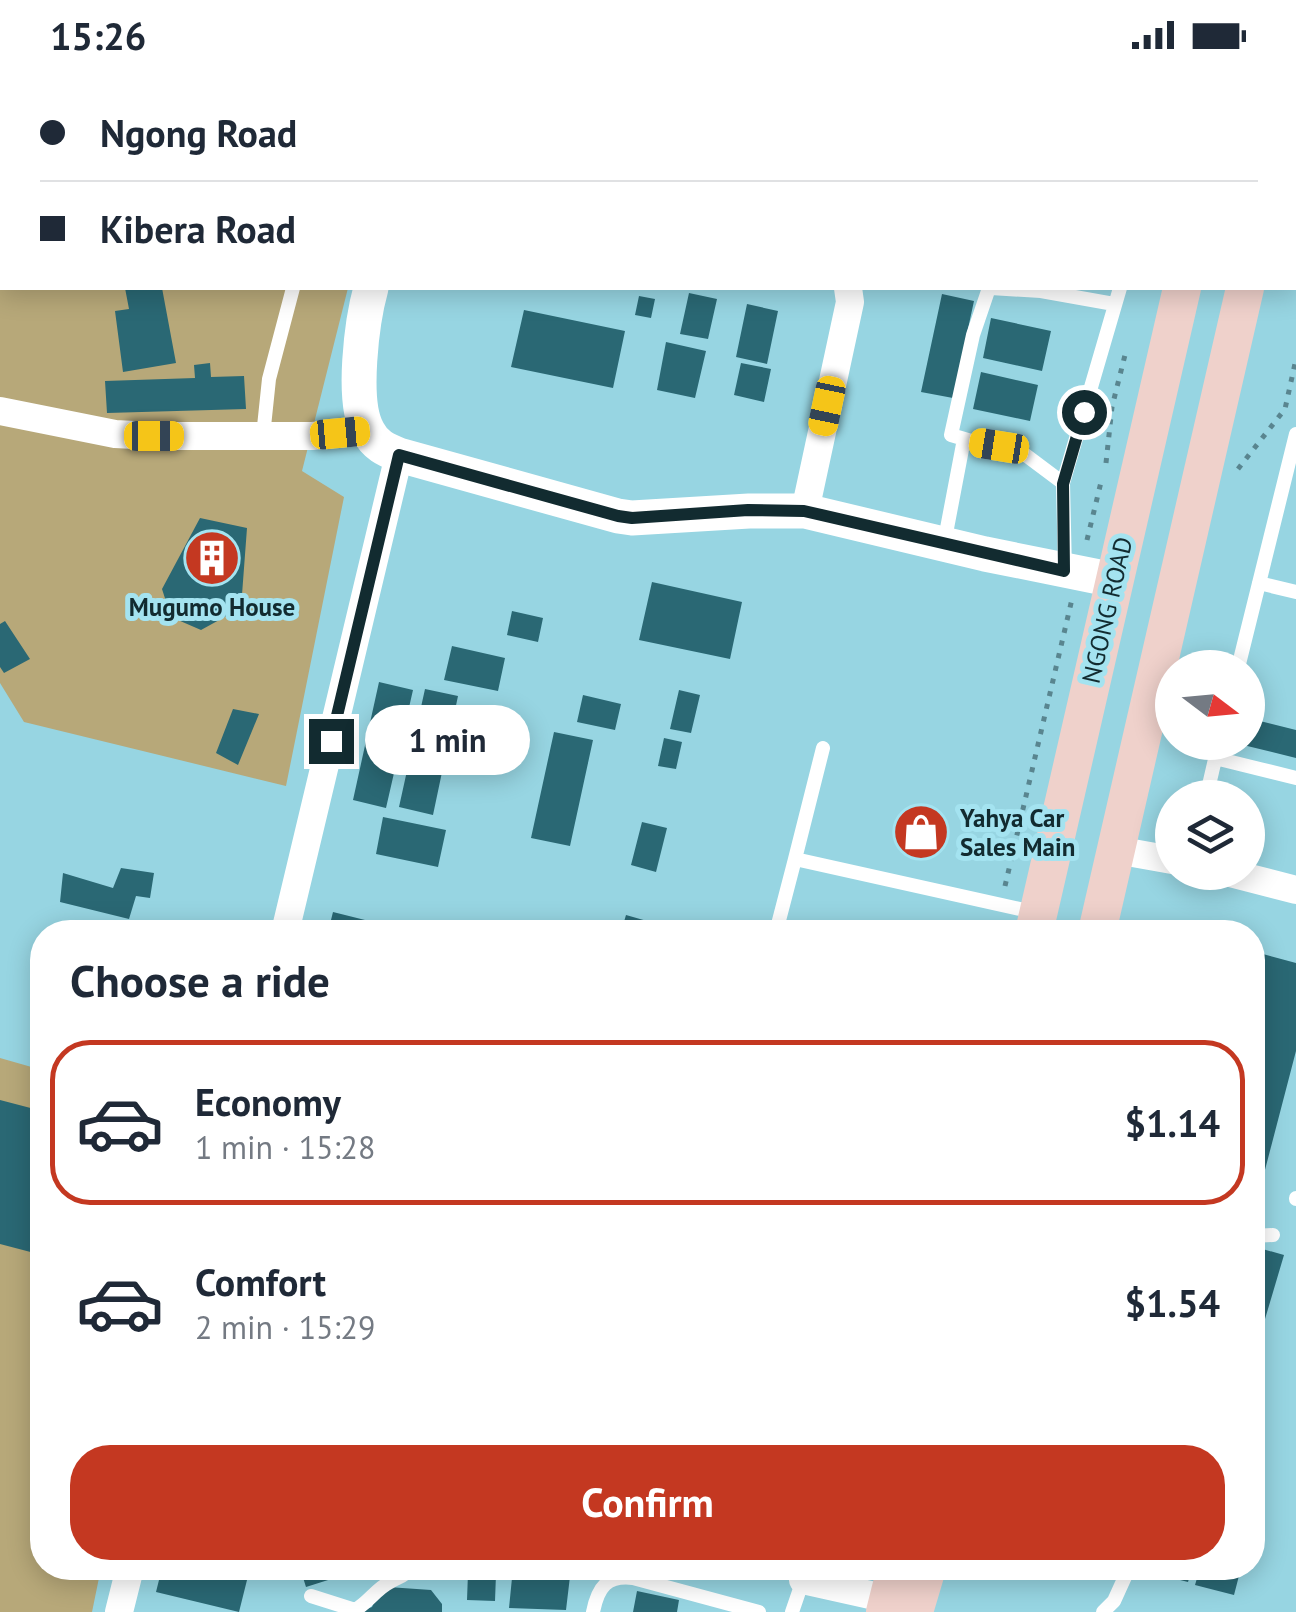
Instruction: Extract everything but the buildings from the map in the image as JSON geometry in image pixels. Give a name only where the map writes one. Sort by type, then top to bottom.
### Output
[{"type":"main road","name":"NGONG ROAD","points":[[1036,920],[1086,575],[1181,290]]},
{"type":"main road","points":[[1100,920],[1244,290]]},
{"type":"main road","points":[[896,1598],[915,1580]]},
{"type":"street","points":[[371,290],[361,344],[361,412],[380,447],[399,455],[618,516],[804,511],[1086,575]]},
{"type":"street","points":[[804,511],[850,302],[848,290]]},
{"type":"street","points":[[0,410],[115,434],[312,436],[368,431]]},
{"type":"street","points":[[288,920],[399,455]]},
{"type":"street","points":[[1116,850],[1155,857]]},
{"type":"street","points":[[1265,882],[1296,890]]},
{"type":"street","points":[[119,1612],[127,1580]]},
{"type":"street","points":[[827,1580],[896,1598]]},
{"type":"lane","points":[[263,436],[269,379],[292,290]]},
{"type":"lane","points":[[989,290],[973,336],[951,435],[1019,450],[1063,484]]},
{"type":"lane","points":[[1024,290],[1114,304]]},
{"type":"lane","name":"NGONG ROAD","points":[[1086,575],[1063,484],[1119,290]]},
{"type":"lane","points":[[1242,650],[1296,434]]},
{"type":"lane","points":[[944,544],[964,439]]},
{"type":"lane","points":[[1259,583],[1296,592]]},
{"type":"lane","points":[[779,920],[823,748]]},
{"type":"lane","points":[[1223,760],[1296,778]]},
{"type":"lane","points":[[795,859],[1000,905],[1030,920]]},
{"type":"lane","points":[[1265,1235],[1273,1235]]},
{"type":"lane","points":[[312,1596],[355,1611],[391,1580]]},
{"type":"lane","points":[[594,1612],[597,1595],[612,1580]]},
{"type":"lane","points":[[640,1580],[760,1612]]},
{"type":"lane","points":[[792,1612],[802,1580]]},
{"type":"lane","points":[[1102,1612],[1114,1601],[1124,1580]]},
{"type":"path","points":[[1000,905],[1086,575],[1112,407],[1129,338]]},
{"type":"path","points":[[1230,480],[1285,409],[1296,359]]},
{"type":"shaded area","points":[[0,290],[347,290],[302,471],[344,497],[286,786],[24,722],[0,683]]},
{"type":"shaded area","points":[[0,1058],[30,1067],[30,1580],[99,1580],[92,1612],[0,1612]]},
{"type":"place","name":"Mugumo House","points":[[212,558]]},
{"type":"place","name":"Yahya Car Sales Main","points":[[921,832]]},
{"type":"route","points":[[331,741],[399,455],[618,516],[804,511],[1064,571],[1063,484],[1084,412]]}]
